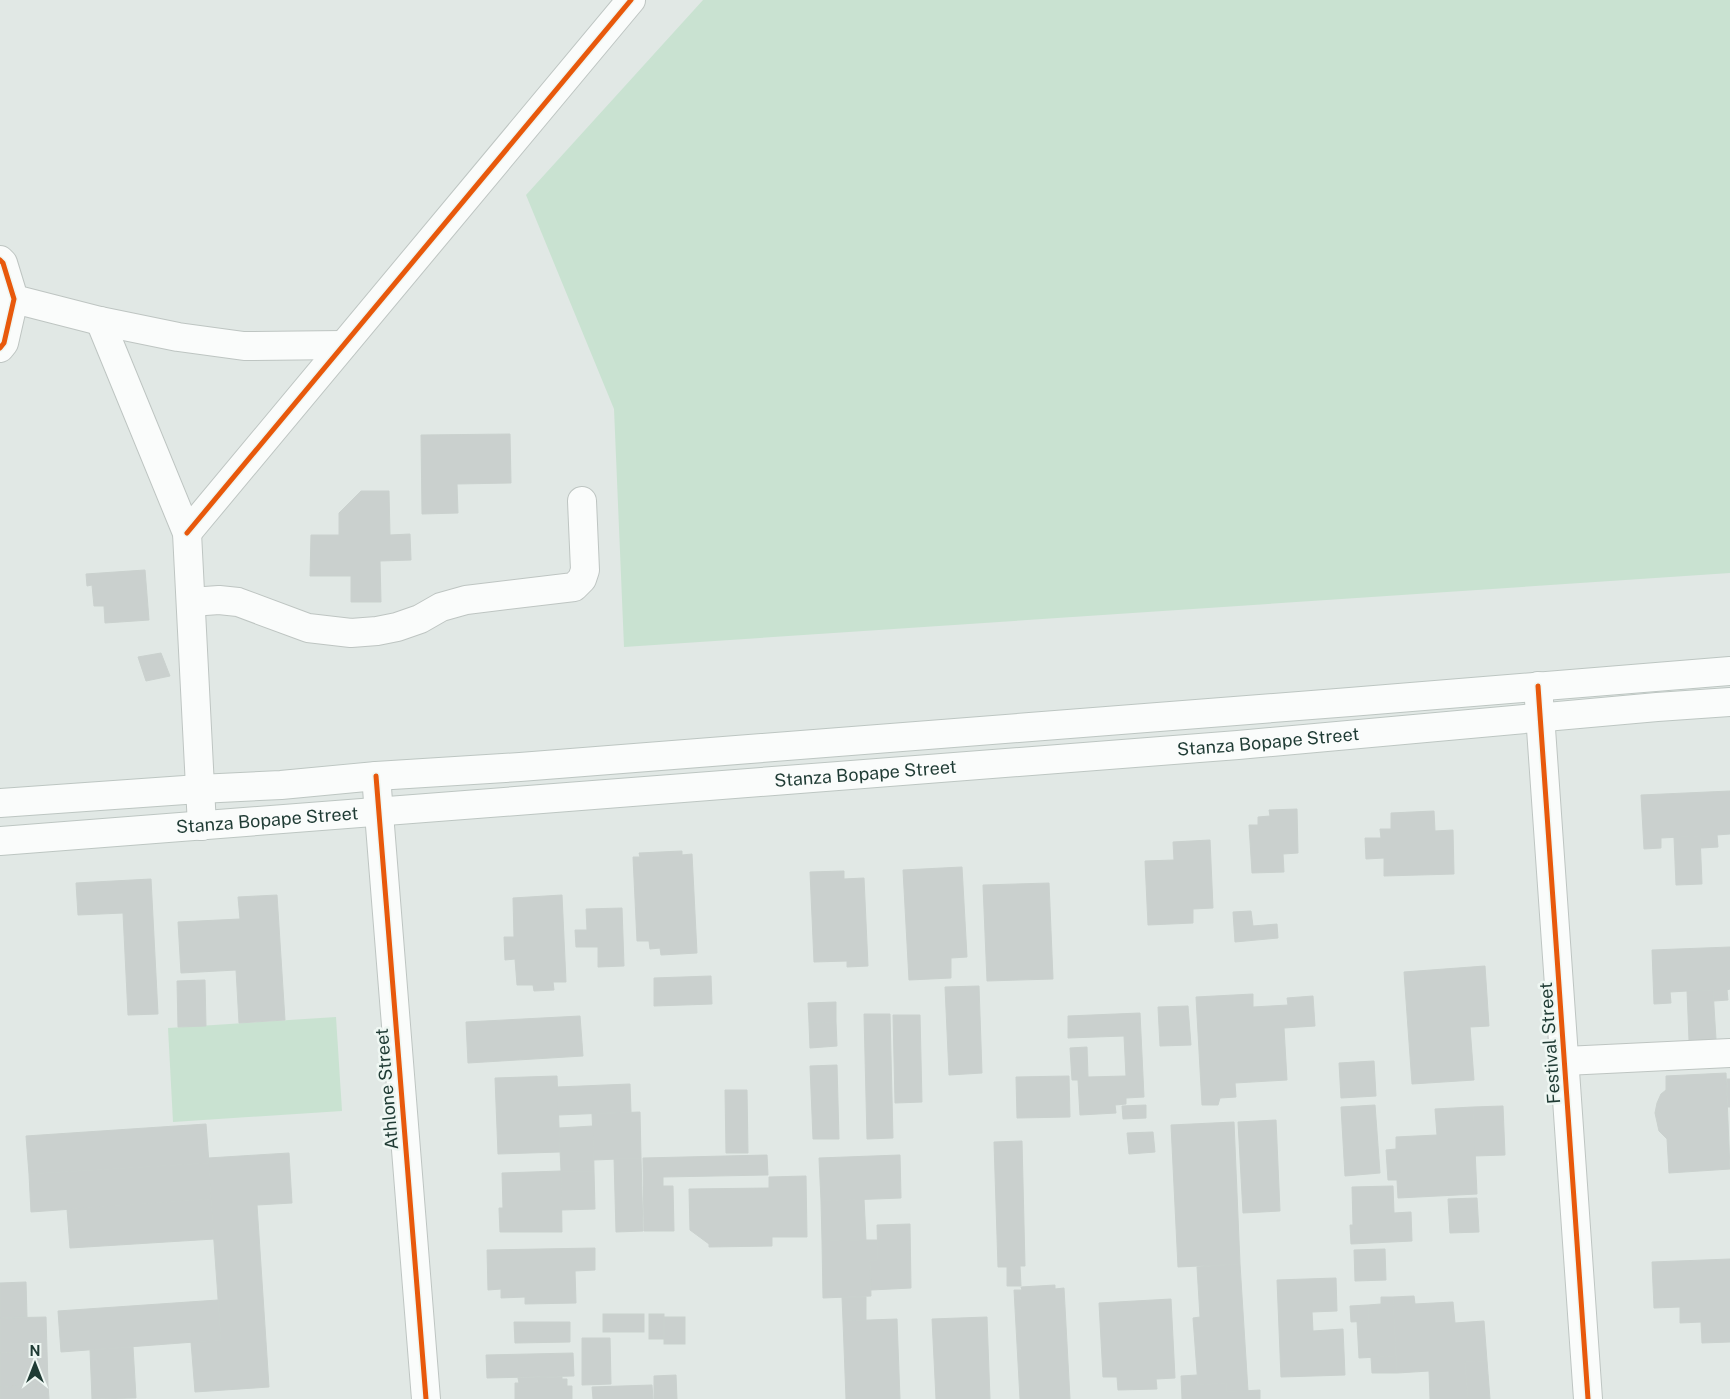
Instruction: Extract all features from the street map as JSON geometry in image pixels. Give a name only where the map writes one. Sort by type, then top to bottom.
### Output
[{"type":"street","points":[[187,532],[631,0]]},
{"type":"street","points":[[0,260],[14,299],[4,343],[0,348]]},
{"type":"street","points":[[14,299],[100,321],[178,337],[244,346],[343,345]]},
{"type":"street","points":[[100,321],[187,532],[202,826]]},
{"type":"street","points":[[191,602],[219,600],[238,602],[308,628],[351,633],[397,627],[420,619],[441,607],[466,600],[574,587],[582,579],[585,570],[582,501]]},
{"type":"street","name":"Stanza Bopape Street","points":[[0,803],[199,788],[281,785],[376,776],[635,758],[1730,670]]},
{"type":"street","name":"Festival Street","points":[[1538,686],[1588,1399]]},
{"type":"street","name":"Stanza Bopape Street","points":[[0,840],[202,826],[589,794],[1248,744],[1730,702]]},
{"type":"street","name":"Athlone Street","points":[[376,776],[426,1399]]},
{"type":"street","points":[[1565,1061],[1730,1053]]},
{"type":"green space","points":[[703,0],[1730,0],[1730,573],[624,647],[614,409],[526,195]]},
{"type":"green space","points":[[336,1017],[342,1111],[173,1122],[168,1028]]},
{"type":"building","points":[[510,434],[511,483],[457,484],[458,513],[422,514],[421,435]]},
{"type":"building","points":[[361,491],[389,491],[390,535],[410,534],[411,560],[380,561],[381,602],[351,602],[351,576],[310,576],[311,535],[339,535],[339,513]]},
{"type":"building","points":[[145,570],[149,620],[105,623],[104,606],[94,606],[92,585],[87,586],[86,574]]},
{"type":"building","points":[[161,653],[170,676],[146,681],[138,657]]},
{"type":"building","points":[[1730,791],[1730,834],[1717,835],[1718,847],[1701,848],[1700,836],[1661,838],[1661,848],[1644,849],[1641,795]]},
{"type":"building","points":[[1297,809],[1298,853],[1283,854],[1284,872],[1252,873],[1249,825],[1258,825],[1258,817],[1270,816],[1269,810]]},
{"type":"building","points":[[1434,811],[1435,831],[1453,830],[1454,874],[1384,876],[1384,858],[1366,859],[1365,838],[1381,838],[1380,829],[1391,829],[1391,813]]},
{"type":"building","points":[[1700,836],[1702,884],[1676,885],[1674,837]]},
{"type":"building","points":[[1210,840],[1213,908],[1193,909],[1193,923],[1148,925],[1145,861],[1174,860],[1173,842]]},
{"type":"building","points":[[682,851],[682,855],[692,854],[697,953],[661,955],[660,948],[650,949],[649,941],[637,941],[633,857],[640,857],[639,853]]},
{"type":"building","points":[[962,867],[967,957],[951,958],[951,978],[909,980],[903,870]]},
{"type":"building","points":[[844,871],[844,879],[864,878],[868,966],[847,967],[847,961],[814,962],[810,872]]},
{"type":"building","points":[[151,879],[158,1014],[128,1015],[123,913],[78,915],[76,883]]},
{"type":"building","points":[[1049,883],[1053,979],[987,981],[983,885]]},
{"type":"building","points":[[277,895],[285,1020],[239,1023],[236,970],[181,973],[178,922],[240,919],[238,897]]},
{"type":"building","points":[[562,895],[566,982],[553,982],[554,990],[534,991],[533,985],[517,985],[515,959],[505,960],[504,937],[514,937],[513,898]]},
{"type":"building","points":[[622,908],[624,966],[598,967],[598,947],[576,947],[575,930],[587,930],[586,909]]},
{"type":"building","points":[[1251,911],[1253,926],[1277,924],[1278,938],[1235,942],[1233,912]]},
{"type":"building","points":[[1730,947],[1730,989],[1727,990],[1728,1000],[1714,1001],[1713,990],[1687,991],[1670,992],[1671,1003],[1654,1004],[1652,950]]},
{"type":"building","points":[[1485,966],[1489,1026],[1470,1027],[1474,1080],[1412,1084],[1404,972]]},
{"type":"building","points":[[711,976],[712,1004],[654,1006],[654,978]]},
{"type":"building","points":[[205,980],[206,1026],[178,1027],[177,981]]},
{"type":"building","points":[[979,986],[982,1073],[949,1075],[945,987]]},
{"type":"building","points":[[1713,990],[1716,1039],[1689,1040],[1687,991]]},
{"type":"building","points":[[1253,994],[1253,1007],[1288,1005],[1287,998],[1313,996],[1315,1026],[1284,1028],[1287,1080],[1235,1083],[1236,1097],[1220,1098],[1218,1105],[1202,1105],[1196,997]]},
{"type":"building","points":[[836,1002],[836,1022],[809,1023],[808,1003]]},
{"type":"building","points":[[1188,1006],[1191,1045],[1160,1046],[1158,1007]]},
{"type":"building","points":[[1140,1013],[1144,1097],[1126,1098],[1126,1104],[1115,1105],[1116,1113],[1080,1115],[1078,1080],[1072,1080],[1070,1048],[1087,1047],[1088,1077],[1126,1076],[1124,1036],[1068,1038],[1068,1016]]},
{"type":"building","points":[[864,1014],[890,1014],[893,1138],[867,1139]]},
{"type":"building","points":[[893,1015],[920,1015],[922,1102],[895,1103]]},
{"type":"building","points":[[580,1016],[583,1056],[468,1063],[466,1022]]},
{"type":"building","points":[[836,1022],[837,1046],[810,1048],[809,1023]]},
{"type":"building","points":[[1374,1061],[1376,1096],[1341,1098],[1339,1063]]},
{"type":"building","points":[[837,1065],[839,1139],[813,1139],[810,1066]]},
{"type":"building","points":[[1726,1073],[1730,1169],[1669,1173],[1667,1139],[1659,1131],[1655,1113],[1661,1094],[1666,1090],[1666,1076]]},
{"type":"building","points":[[557,1076],[560,1152],[498,1154],[495,1078]]},
{"type":"building","points":[[1069,1076],[1070,1117],[1017,1118],[1016,1077]]},
{"type":"building","points":[[1727,1079],[1730,1079],[1730,1107],[1728,1107]]},
{"type":"building","points":[[630,1084],[631,1112],[558,1115],[557,1087]]},
{"type":"building","points":[[725,1090],[747,1090],[748,1153],[726,1153]]},
{"type":"building","points":[[1146,1105],[1146,1118],[1123,1119],[1122,1106]]},
{"type":"building","points":[[1375,1105],[1380,1173],[1345,1176],[1341,1107]]},
{"type":"building","points":[[1503,1106],[1505,1155],[1474,1156],[1473,1107]]},
{"type":"building","points":[[1473,1107],[1477,1194],[1398,1198],[1397,1180],[1388,1180],[1386,1150],[1396,1149],[1396,1137],[1437,1135],[1435,1109]]},
{"type":"building","points":[[640,1112],[641,1158],[594,1160],[592,1114]]},
{"type":"building","points":[[1276,1120],[1280,1211],[1243,1213],[1238,1122]]},
{"type":"building","points":[[1234,1122],[1240,1264],[1178,1267],[1171,1125]]},
{"type":"building","points":[[206,1124],[209,1163],[29,1174],[26,1136]]},
{"type":"building","points":[[593,1126],[594,1171],[561,1171],[559,1128]]},
{"type":"building","points":[[1153,1132],[1155,1152],[1129,1154],[1127,1133]]},
{"type":"building","points":[[1022,1141],[1025,1266],[1020,1266],[1021,1286],[1007,1286],[1007,1267],[998,1267],[994,1142]]},
{"type":"building","points":[[289,1153],[292,1203],[257,1205],[269,1387],[195,1392],[191,1342],[221,1340],[208,1158]]},
{"type":"building","points":[[767,1155],[768,1175],[663,1177],[663,1186],[673,1186],[674,1231],[644,1231],[643,1158]]},
{"type":"building","points":[[900,1155],[901,1198],[821,1201],[819,1158]]},
{"type":"building","points":[[614,1158],[641,1158],[643,1231],[616,1232]]},
{"type":"building","points":[[209,1163],[211,1199],[31,1212],[29,1174]]},
{"type":"building","points":[[561,1171],[594,1171],[595,1209],[561,1210]]},
{"type":"building","points":[[561,1171],[562,1232],[500,1232],[499,1208],[503,1208],[502,1173]]},
{"type":"building","points":[[806,1176],[807,1237],[772,1237],[772,1246],[709,1247],[709,1244],[690,1230],[689,1189],[769,1188],[769,1177]]},
{"type":"building","points":[[1393,1186],[1394,1213],[1411,1212],[1412,1241],[1351,1244],[1350,1225],[1353,1225],[1352,1187]]},
{"type":"building","points":[[1477,1198],[1479,1232],[1450,1233],[1448,1199]]},
{"type":"building","points":[[211,1199],[214,1239],[70,1248],[67,1209]]},
{"type":"building","points":[[864,1199],[866,1240],[822,1241],[821,1201]]},
{"type":"building","points":[[910,1224],[911,1288],[871,1290],[870,1261],[878,1260],[877,1225]]},
{"type":"building","points":[[877,1240],[878,1260],[870,1261],[871,1296],[823,1298],[822,1241]]},
{"type":"building","points":[[595,1248],[595,1270],[575,1271],[576,1303],[525,1304],[525,1297],[501,1298],[501,1289],[488,1290],[487,1250]]},
{"type":"building","points":[[1385,1249],[1386,1280],[1355,1281],[1354,1250]]},
{"type":"building","points":[[1730,1259],[1730,1342],[1702,1343],[1701,1322],[1680,1323],[1680,1307],[1654,1308],[1652,1262]]},
{"type":"building","points":[[1240,1264],[1248,1391],[1226,1392],[1226,1383],[1198,1385],[1193,1318],[1200,1317],[1197,1267]]},
{"type":"building","points":[[1336,1278],[1337,1311],[1312,1312],[1313,1331],[1343,1329],[1345,1375],[1281,1377],[1277,1280]]},
{"type":"building","points":[[26,1282],[27,1317],[0,1318],[0,1283]]},
{"type":"building","points":[[1055,1285],[1055,1289],[1064,1288],[1070,1399],[1020,1399],[1014,1290],[1022,1290],[1021,1287]]},
{"type":"building","points":[[1414,1296],[1415,1304],[1453,1302],[1455,1323],[1484,1321],[1487,1361],[1465,1362],[1468,1399],[1430,1399],[1429,1371],[1397,1373],[1393,1297]]},
{"type":"building","points":[[842,1297],[866,1297],[866,1320],[843,1321]]},
{"type":"building","points":[[1381,1297],[1393,1297],[1396,1356],[1359,1358],[1357,1321],[1369,1321],[1368,1305],[1381,1304]]},
{"type":"building","points":[[1171,1299],[1175,1378],[1156,1379],[1157,1389],[1118,1390],[1117,1377],[1103,1377],[1099,1303]]},
{"type":"building","points":[[218,1300],[221,1340],[61,1352],[58,1311]]},
{"type":"building","points":[[1368,1305],[1369,1321],[1351,1322],[1350,1306]]},
{"type":"building","points":[[603,1314],[644,1314],[644,1332],[603,1332]]},
{"type":"building","points":[[649,1314],[664,1314],[664,1339],[649,1339]]},
{"type":"building","points":[[46,1317],[47,1351],[0,1353],[0,1318]]},
{"type":"building","points":[[664,1317],[685,1317],[685,1344],[664,1344]]},
{"type":"building","points":[[987,1317],[990,1399],[936,1399],[932,1319]]},
{"type":"building","points":[[897,1319],[900,1399],[846,1399],[843,1321]]},
{"type":"building","points":[[514,1322],[570,1322],[570,1342],[515,1343]]},
{"type":"building","points":[[582,1338],[610,1338],[611,1384],[582,1385]]},
{"type":"building","points":[[133,1347],[136,1398],[92,1399],[90,1350]]},
{"type":"building","points":[[47,1351],[48,1385],[0,1387],[0,1353]]},
{"type":"building","points":[[573,1353],[574,1376],[487,1378],[486,1355]]},
{"type":"building","points":[[1396,1356],[1397,1373],[1372,1373],[1371,1357]]},
{"type":"building","points":[[1487,1361],[1490,1399],[1468,1399],[1465,1362]]},
{"type":"building","points":[[676,1375],[677,1399],[654,1399],[654,1376]]},
{"type":"building","points":[[1197,1375],[1198,1385],[1226,1383],[1226,1392],[1260,1390],[1260,1399],[1182,1399],[1181,1376]]},
{"type":"building","points":[[562,1377],[562,1379],[567,1379],[567,1386],[572,1386],[572,1399],[515,1399],[515,1383],[519,1383],[518,1378]]},
{"type":"building","points":[[48,1385],[49,1399],[0,1399],[0,1387]]},
{"type":"building","points":[[652,1385],[653,1399],[593,1399],[592,1387]]},
{"type":"cycle path","points":[[187,533],[631,0]]},
{"type":"cycle path","points":[[0,260],[3,263],[14,299],[4,343],[0,348]]},
{"type":"cycle path","points":[[1538,686],[1588,1399]]},
{"type":"cycle path","points":[[376,776],[426,1399]]}]
